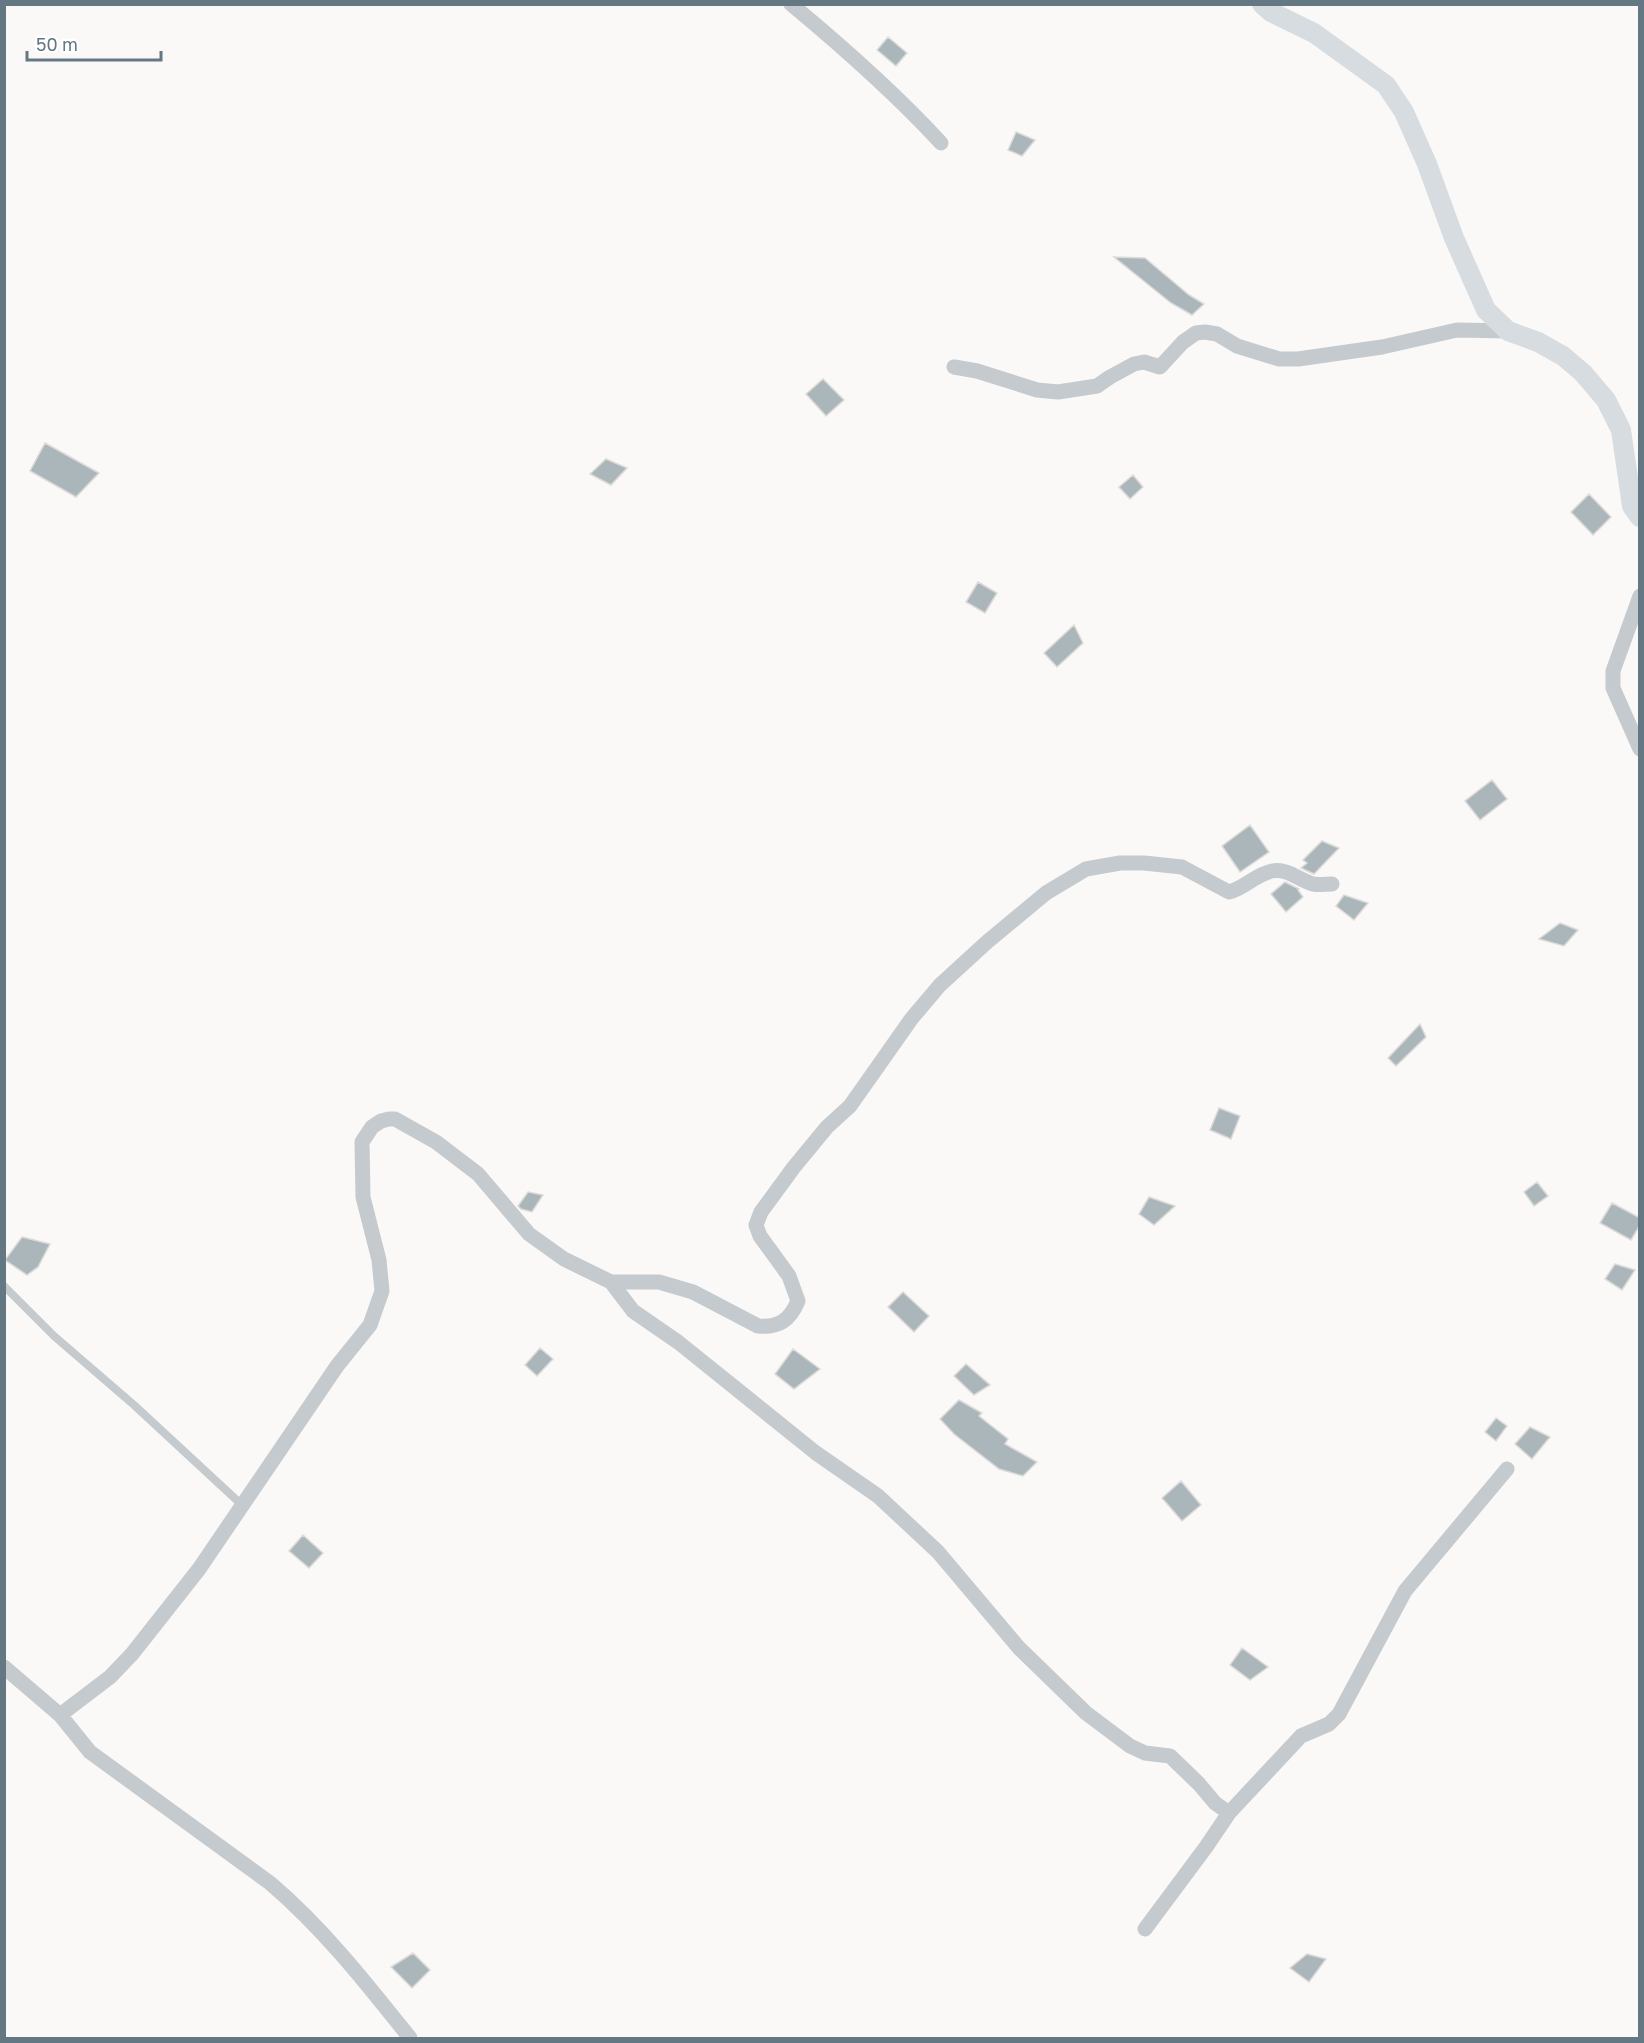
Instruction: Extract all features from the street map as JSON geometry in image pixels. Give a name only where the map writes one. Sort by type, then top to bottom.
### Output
[{"type":"street","points":[[791,4],[903,101],[941,143]]},
{"type":"street","points":[[1262,4],[1271,12],[1314,33],[1386,85],[1404,112],[1427,164],[1445,216],[1475,288],[1486,310],[1508,331]]},
{"type":"street","points":[[954,367],[977,371],[1037,390],[1058,392],[1097,386],[1134,364],[1144,362],[1160,367],[1183,342],[1196,333],[1217,334],[1237,346],[1259,354],[1289,359],[1382,347],[1457,330],[1508,331],[1538,342],[1563,356],[1583,373],[1606,400],[1621,430],[1632,506],[1640,518]]},
{"type":"street","points":[[1640,596],[1613,671],[1613,688],[1640,749]]},
{"type":"street","points":[[610,1282],[659,1282],[693,1292],[758,1326],[771,1328],[781,1325],[789,1317],[798,1301],[789,1276],[760,1236],[756,1225],[760,1212],[826,1127],[850,1106],[912,1018],[940,985],[1046,892],[1069,878],[1086,869],[1100,866],[1144,863],[1182,867],[1229,892],[1241,889],[1274,870],[1285,871],[1314,884],[1332,884]]},
{"type":"street","points":[[60,1716],[110,1677],[132,1654],[199,1569],[337,1366],[370,1325],[382,1291],[379,1260],[363,1197],[362,1142],[372,1127],[381,1121],[395,1119],[436,1142],[478,1174],[529,1234],[564,1259],[610,1282],[633,1311],[678,1342],[816,1453],[878,1496],[938,1552],[1019,1648],[1086,1713],[1130,1746],[1145,1753],[1170,1756],[1215,1803],[1229,1813]]},
{"type":"street","points":[[1145,1929],[1229,1813],[1301,1736],[1329,1724],[1339,1714],[1405,1591],[1507,1469]]},
{"type":"street","points":[[4,1667],[60,1716],[90,1752],[270,1883],[295,1904],[410,2038]]},
{"type":"lane","points":[[4,1286],[54,1336],[134,1404],[242,1505]]},
{"type":"building","points":[[888,37],[907,53],[896,66],[877,50]]},
{"type":"building","points":[[1016,132],[1035,140],[1022,156],[1008,150]]},
{"type":"building","points":[[1114,257],[1145,258],[1189,295],[1204,304],[1192,315],[1171,303]]},
{"type":"building","points":[[823,379],[844,400],[826,416],[806,394]]},
{"type":"building","points":[[45,443],[99,473],[76,497],[30,471]]},
{"type":"building","points":[[606,459],[627,468],[611,485],[590,474]]},
{"type":"building","points":[[1133,475],[1143,487],[1130,499],[1119,487]]},
{"type":"building","points":[[1589,494],[1611,517],[1593,535],[1571,512]]},
{"type":"building","points":[[978,582],[997,593],[985,613],[966,602]]},
{"type":"building","points":[[1074,625],[1083,643],[1057,667],[1044,653]]},
{"type":"building","points":[[1492,780],[1507,799],[1480,820],[1465,801]]},
{"type":"building","points":[[1250,825],[1269,852],[1240,872],[1222,846]]},
{"type":"building","points":[[1322,841],[1339,848],[1314,874],[1301,868],[1307,863],[1303,860]]},
{"type":"building","points":[[1285,882],[1299,889],[1303,897],[1286,912],[1271,894]]},
{"type":"building","points":[[1344,895],[1368,903],[1354,920],[1336,906]]},
{"type":"building","points":[[1560,923],[1578,930],[1564,946],[1539,939]]},
{"type":"building","points":[[1420,1024],[1426,1037],[1396,1066],[1388,1058]]},
{"type":"building","points":[[1219,1108],[1240,1116],[1231,1139],[1210,1130]]},
{"type":"building","points":[[1537,1182],[1548,1196],[1534,1206],[1524,1192]]},
{"type":"building","points":[[528,1192],[543,1195],[532,1212],[518,1206]]},
{"type":"building","points":[[1149,1197],[1175,1206],[1154,1225],[1139,1214]]},
{"type":"building","points":[[1612,1203],[1640,1218],[1640,1225],[1631,1240],[1600,1223]]},
{"type":"building","points":[[22,1237],[50,1244],[38,1267],[27,1275],[5,1260]]},
{"type":"building","points":[[1615,1264],[1635,1270],[1622,1290],[1605,1279]]},
{"type":"building","points":[[903,1292],[929,1316],[914,1332],[888,1307]]},
{"type":"building","points":[[540,1348],[553,1359],[537,1376],[525,1365]]},
{"type":"building","points":[[793,1349],[820,1369],[794,1389],[775,1374]]},
{"type":"building","points":[[966,1364],[990,1385],[974,1395],[954,1376]]},
{"type":"building","points":[[959,1400],[982,1413],[979,1416],[1008,1439],[1005,1444],[1037,1462],[1023,1476],[999,1469],[954,1434],[940,1419]]},
{"type":"building","points":[[1496,1418],[1507,1426],[1496,1441],[1485,1432]]},
{"type":"building","points":[[1530,1427],[1550,1437],[1532,1459],[1515,1444]]},
{"type":"building","points":[[1181,1481],[1201,1505],[1182,1521],[1162,1498]]},
{"type":"building","points":[[303,1535],[323,1553],[309,1568],[289,1551]]},
{"type":"building","points":[[1242,1648],[1268,1667],[1250,1680],[1230,1665]]},
{"type":"building","points":[[413,1953],[430,1970],[412,1988],[391,1967]]},
{"type":"building","points":[[1307,1954],[1326,1959],[1309,1982],[1290,1968]]}]
